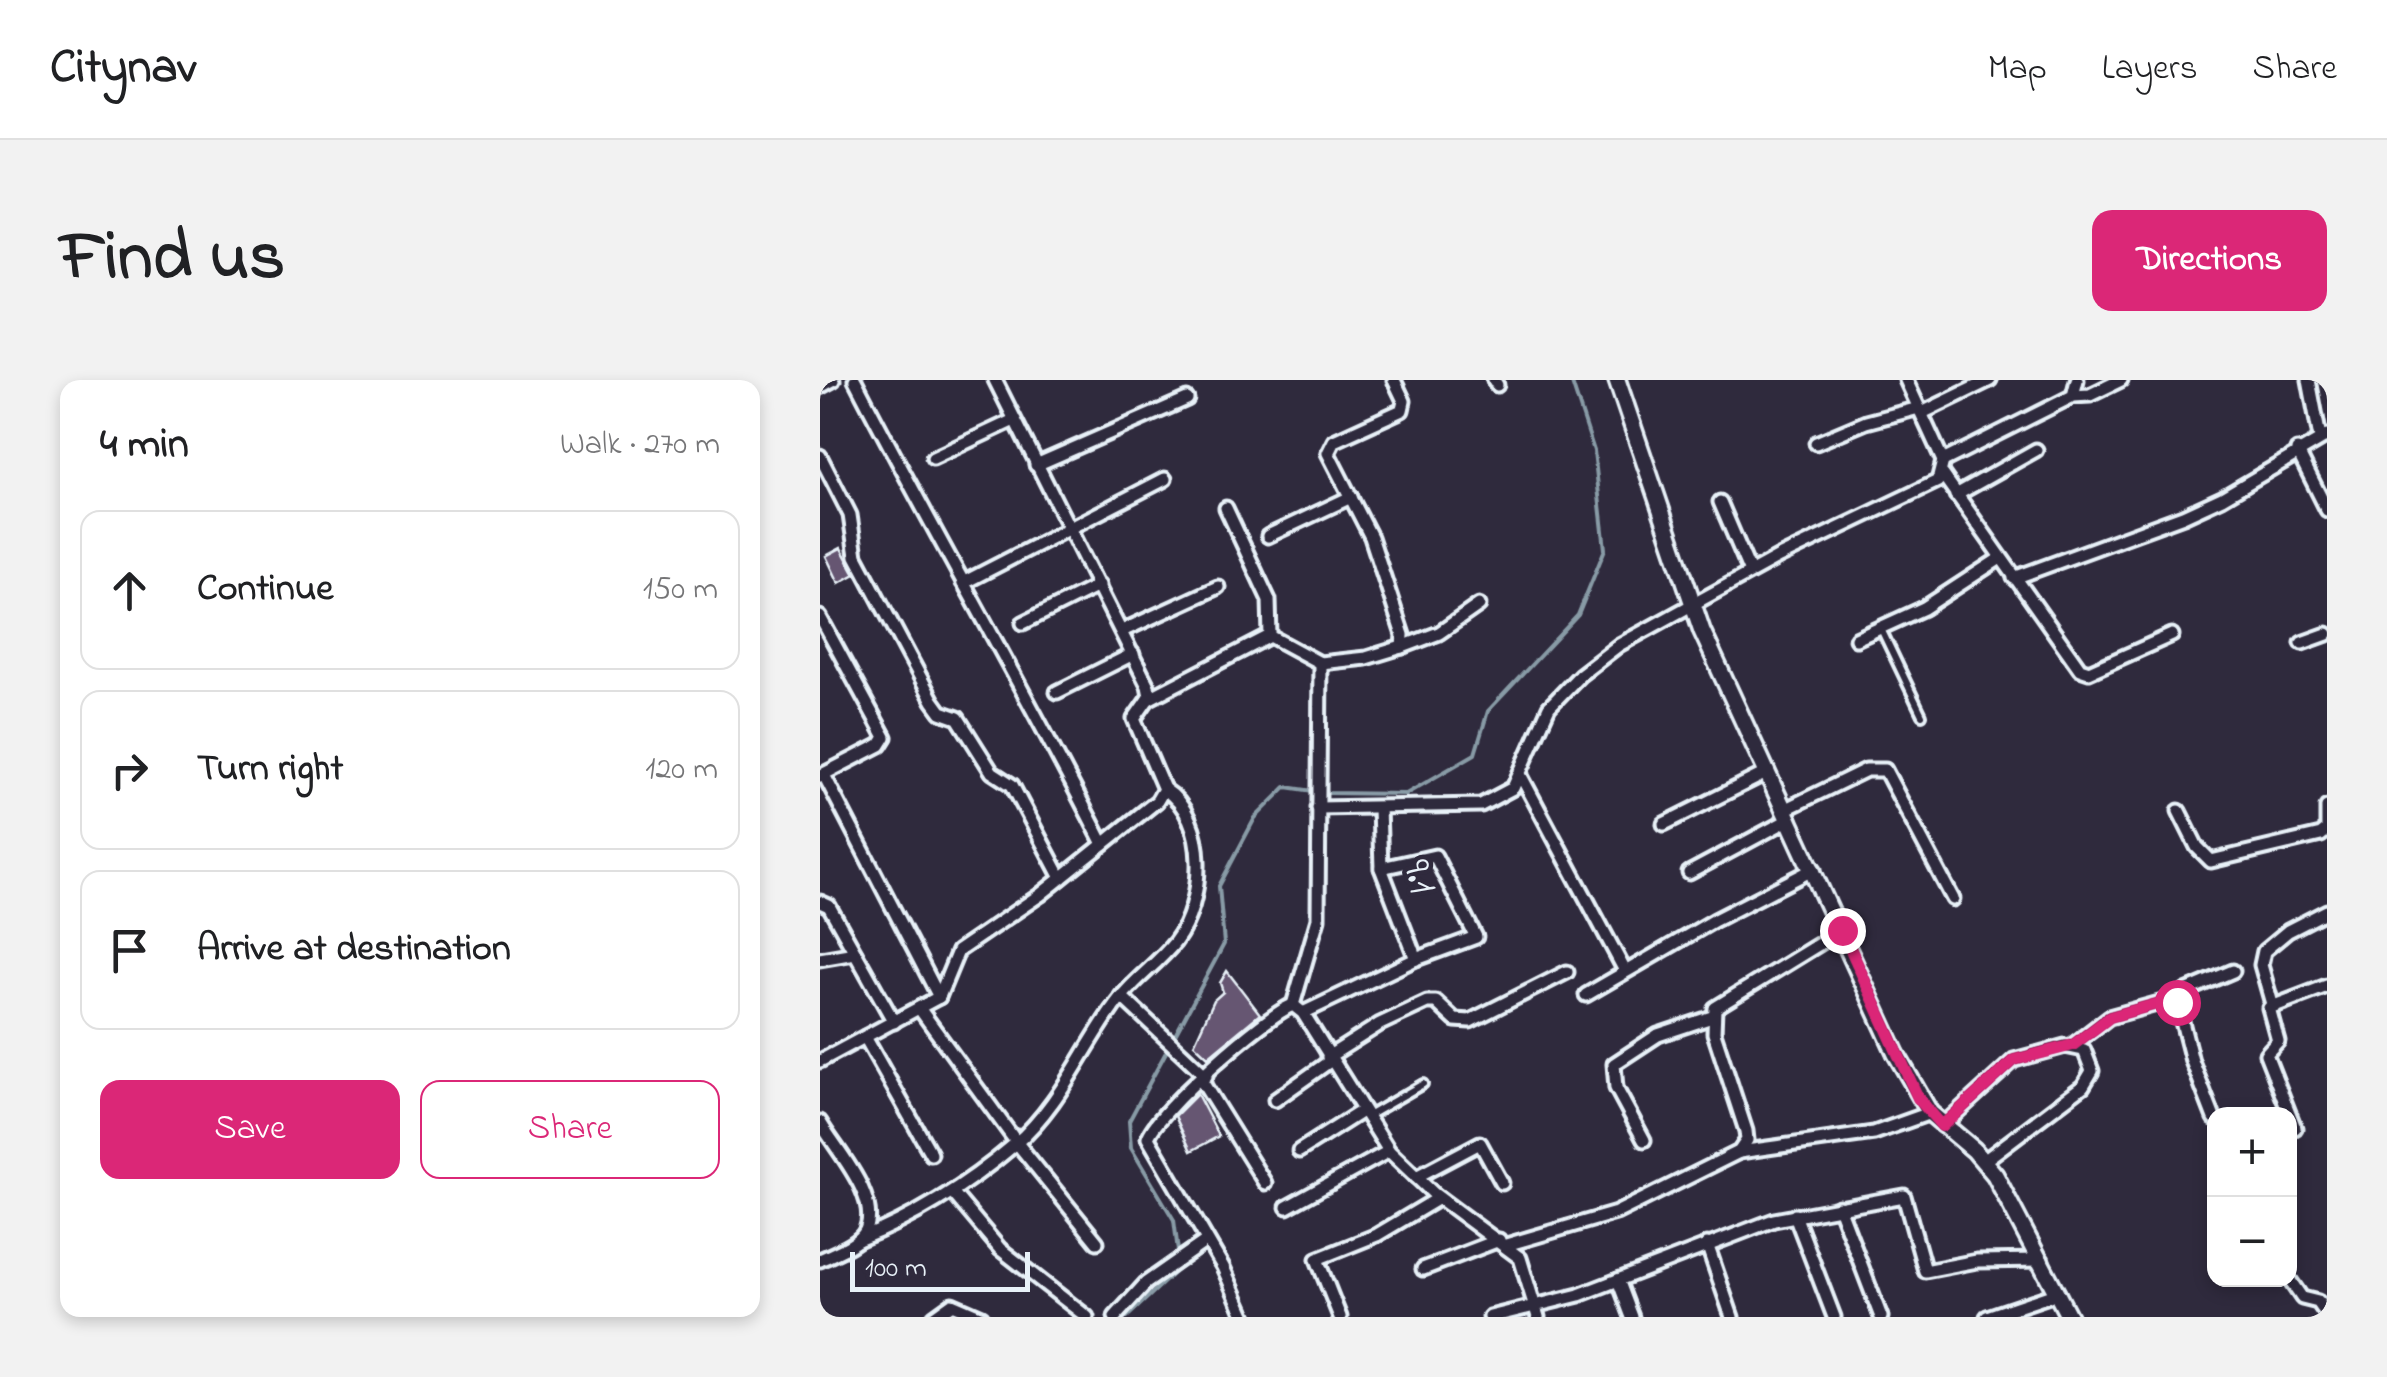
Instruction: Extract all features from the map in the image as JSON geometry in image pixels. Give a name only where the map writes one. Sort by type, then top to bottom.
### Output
[{"type":"main road","points":[[1617,380],[1691,602],[1896,1054],[1930,1113],[1984,1161],[2042,1260],[2069,1317]]},
{"type":"street","points":[[820,387],[834,380]]},
{"type":"street","points":[[855,380],[963,582],[1006,653],[1104,844]]},
{"type":"street","points":[[820,1260],[953,1192],[1017,1143],[1074,1076],[1121,996],[1175,942],[1192,898],[1195,831],[1181,803],[1164,790],[1134,719],[1150,691],[995,380]]},
{"type":"street","points":[[1394,380],[1404,401],[1402,410],[1330,444],[1330,458],[1383,568],[1403,635],[1402,647]]},
{"type":"street","points":[[1906,380],[1943,461],[1943,475],[1999,559],[2084,671],[2172,635]]},
{"type":"street","points":[[1816,443],[1866,422],[1920,410],[1990,380]]},
{"type":"street","points":[[2074,396],[2077,380]]},
{"type":"street","points":[[1943,461],[2074,396],[2090,395],[2121,380]]},
{"type":"street","points":[[2014,578],[2182,516],[2248,483],[2324,437],[2309,380]]},
{"type":"street","points":[[1036,465],[1187,399]]},
{"type":"street","points":[[934,458],[1014,420]]},
{"type":"street","points":[[1956,495],[2036,450]]},
{"type":"street","points":[[2297,450],[2327,510]]},
{"type":"street","points":[[820,456],[850,515],[856,556],[933,700],[941,712],[958,718],[992,772],[1012,785],[1061,878]]},
{"type":"street","points":[[1318,806],[1481,805],[1503,797],[1520,776],[1542,719],[1564,690],[1619,645],[1691,602],[1927,488],[1943,475]]},
{"type":"street","points":[[963,582],[1165,480]]},
{"type":"street","points":[[1268,536],[1351,497]]},
{"type":"street","points":[[1720,502],[1750,572]]},
{"type":"street","points":[[1226,508],[1269,600],[1270,636]]},
{"type":"street","points":[[1856,639],[1924,608],[1999,559]]},
{"type":"street","points":[[1023,623],[1099,585]]},
{"type":"street","points":[[1122,631],[1218,587]]},
{"type":"street","points":[[1270,636],[1320,663],[1366,658],[1439,634],[1479,605]]},
{"type":"street","points":[[820,617],[885,737],[880,746],[822,775],[939,997]]},
{"type":"street","points":[[2302,643],[2327,634]]},
{"type":"street","points":[[1148,699],[1270,636]]},
{"type":"street","points":[[1057,692],[1133,654]]},
{"type":"street","points":[[1320,663],[1318,919],[1298,1009],[1389,1151],[1439,1198],[1502,1242],[1524,1265],[1537,1313]]},
{"type":"street","points":[[1689,872],[1866,770],[1884,770],[1953,899]]},
{"type":"street","points":[[1664,824],[1768,772]]},
{"type":"street","points":[[1520,776],[1625,972]]},
{"type":"street","points":[[820,1060],[939,997],[958,951],[1061,878],[1157,802],[1164,790]]},
{"type":"street","points":[[2178,810],[2197,847],[2211,860],[2320,835],[2327,830],[2327,807]]},
{"type":"street","name":"9.1","points":[[1379,808],[1381,868],[1416,960]]},
{"type":"street","points":[[1240,1316],[1206,1241],[1148,1138],[1152,1128],[1262,1023],[1476,937],[1435,856],[1381,868]]},
{"type":"street","points":[[1586,996],[1814,869]]},
{"type":"street","points":[[820,902],[830,906],[894,1022]]},
{"type":"street","points":[[2287,1107],[2266,1054],[2278,1041],[2261,965],[2264,951],[2288,930],[2327,911]]},
{"type":"street","points":[[1644,1140],[1616,1088],[1614,1064],[1658,1034],[1712,1017],[1724,1000],[1842,930]]},
{"type":"street","points":[[820,960],[855,953]]},
{"type":"street","points":[[1942,1126],[2014,1060],[2073,1045],[2110,1017],[2178,998],[2233,971]]},
{"type":"street","points":[[1275,1100],[1380,1024],[1428,1002],[1436,1002],[1455,1020],[1470,1021],[1567,972]]},
{"type":"street","points":[[2272,1004],[2327,986]]},
{"type":"street","points":[[1121,996],[1191,1061],[1265,1183]]},
{"type":"street","points":[[2178,998],[2192,1061],[2210,1107]]},
{"type":"street","points":[[919,1008],[1017,1143],[1097,1242]]},
{"type":"street","points":[[1712,1017],[1746,1131],[1747,1140],[1739,1152]]},
{"type":"street","points":[[865,1037],[931,1154]]},
{"type":"street","points":[[1984,1161],[2090,1079],[2088,1056],[2073,1045]]},
{"type":"street","points":[[1422,1268],[1502,1242],[1616,1213],[1739,1152],[1858,1136],[1930,1113]]},
{"type":"street","points":[[1299,1150],[1363,1114]]},
{"type":"street","points":[[820,1122],[863,1195],[866,1229],[858,1240]]},
{"type":"street","points":[[1416,1178],[1480,1143],[1502,1183]]},
{"type":"street","points":[[1288,1207],[1389,1151]]},
{"type":"street","points":[[953,1192],[1000,1249],[1087,1317]]},
{"type":"street","points":[[1490,1317],[1537,1313],[1708,1244],[1795,1215],[1904,1196],[1925,1271],[1977,1261],[2042,1260]]},
{"type":"street","points":[[1340,1317],[1318,1259],[1377,1235],[1439,1198]]},
{"type":"street","points":[[1839,1207],[1880,1317]]},
{"type":"street","points":[[1795,1215],[1834,1317]]},
{"type":"street","points":[[1116,1317],[1132,1294],[1206,1241]]},
{"type":"street","points":[[1708,1244],[1732,1317]]},
{"type":"street","points":[[1618,1280],[1632,1317]]},
{"type":"street","points":[[2294,1287],[2302,1298],[2318,1302],[2327,1315]]},
{"type":"street","points":[[1987,1317],[2058,1293]]},
{"type":"street","points":[[934,1317],[952,1304],[982,1317]]},
{"type":"lane","points":[[1881,628],[1922,715]]},
{"type":"lane","points":[[1363,1114],[1424,1084]]},
{"type":"building","points":[[841,548],[855,574],[839,583],[826,556]]},
{"type":"building","points":[[1227,971],[1260,1014],[1208,1057],[1194,1044],[1214,1000],[1223,992],[1220,983]]},
{"type":"building","points":[[1197,1094],[1219,1136],[1191,1151],[1175,1116]]},
{"type":"waterway","points":[[1127,1317],[1180,1267],[1174,1220],[1131,1148],[1129,1121],[1224,944],[1219,886],[1255,818],[1286,787],[1327,793],[1406,794],[1475,754],[1488,711],[1578,615],[1605,549],[1594,451],[1571,380]]},
{"type":"route","points":[[1842,930],[1918,1098],[1942,1126],[2014,1060],[2073,1045],[2110,1017],[2178,998],[2177,1002]]}]
